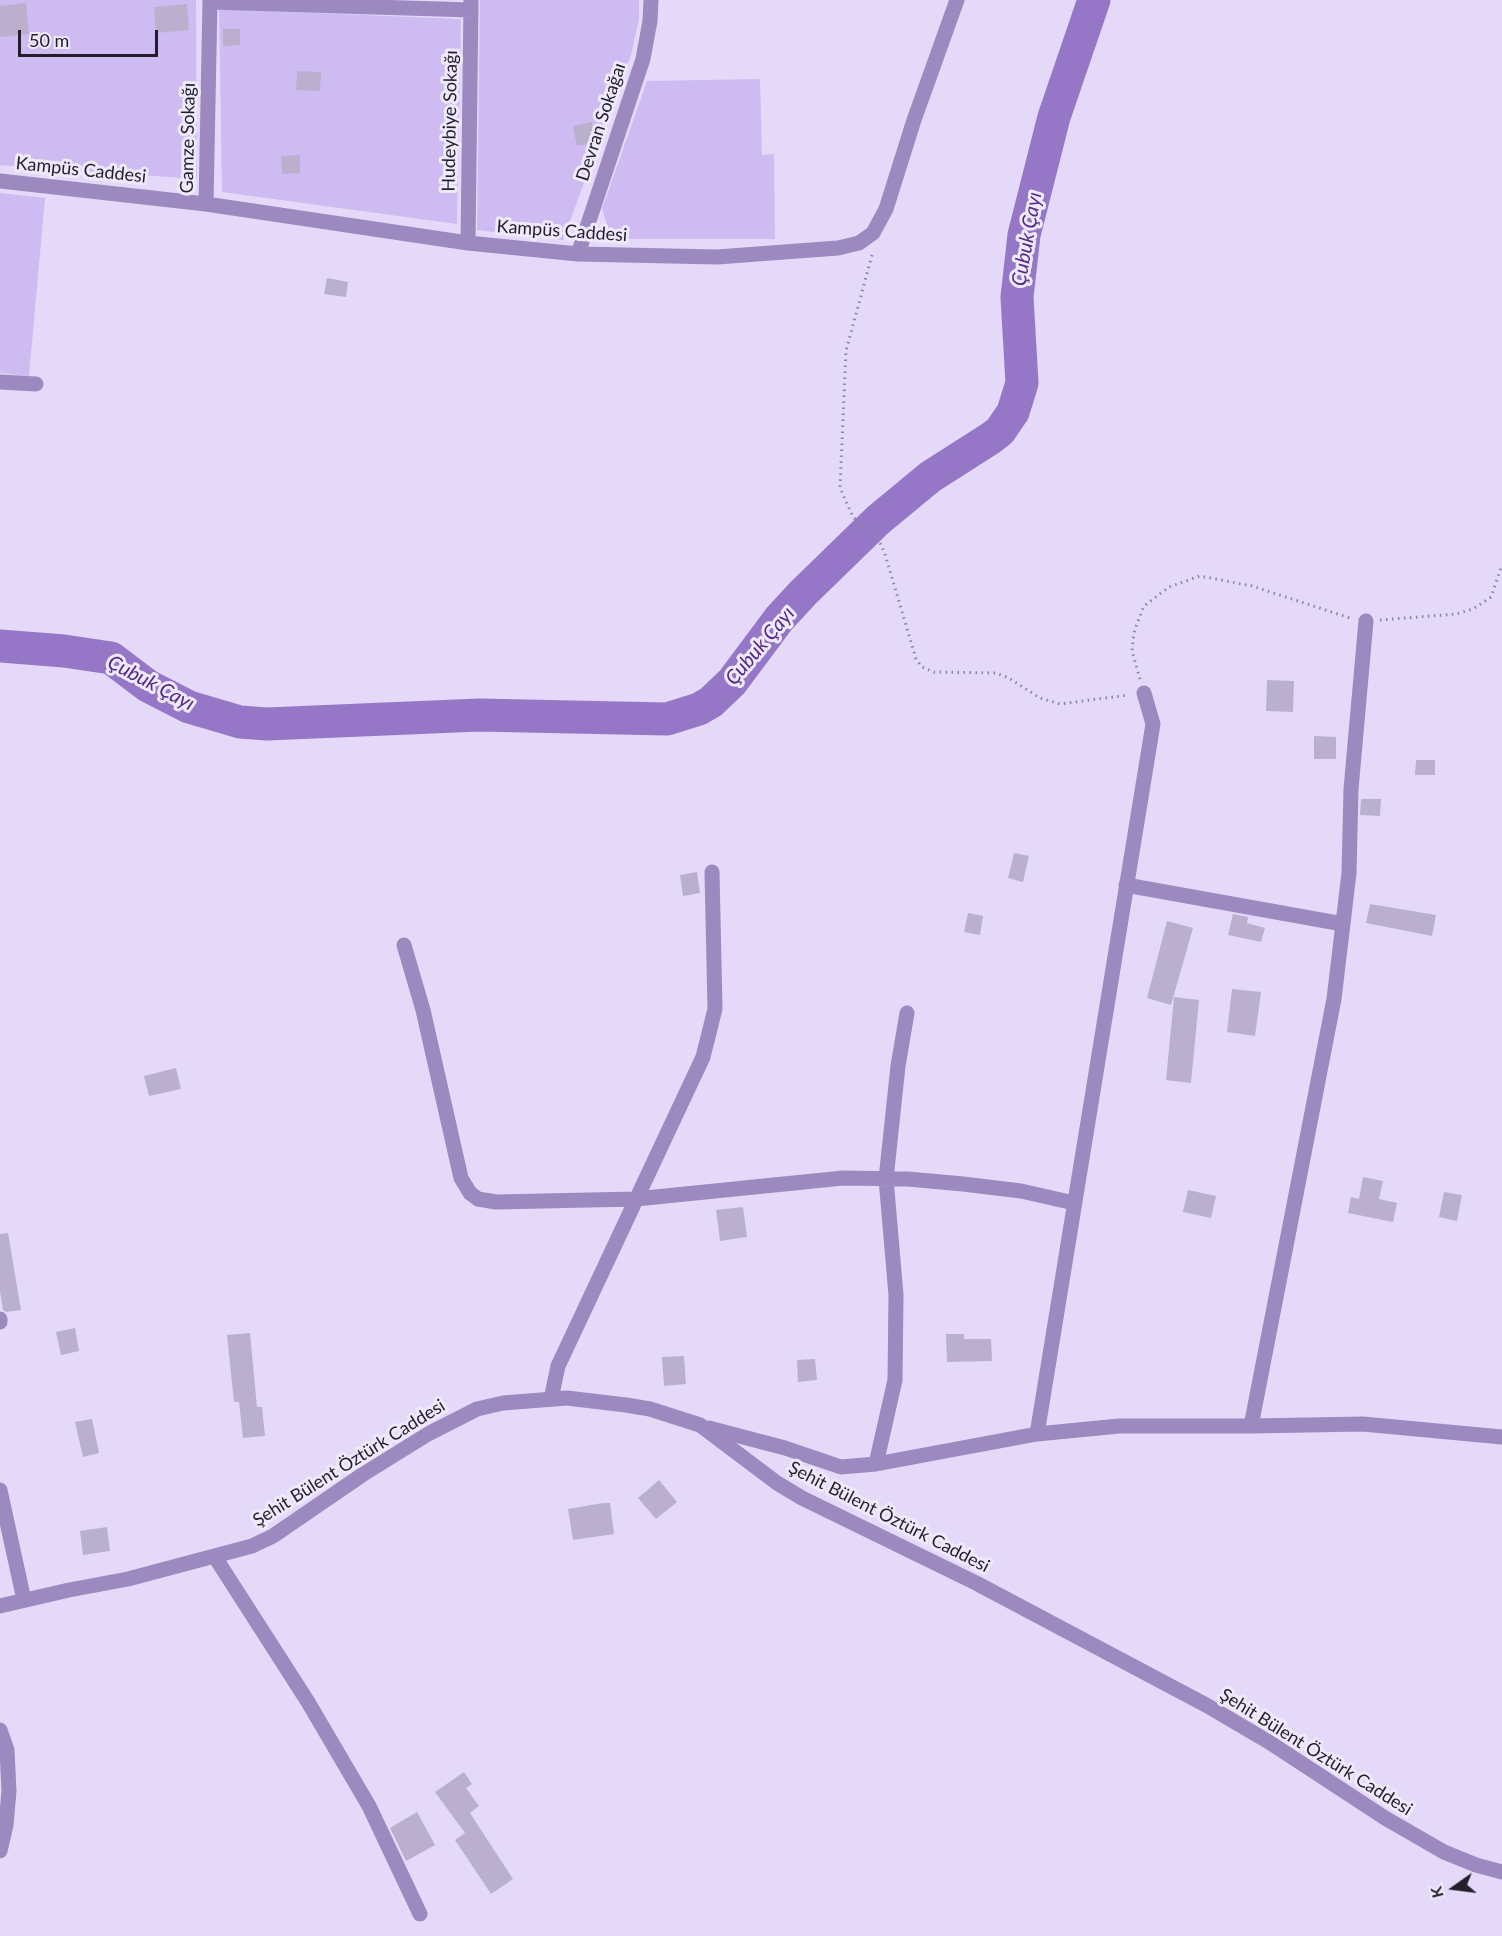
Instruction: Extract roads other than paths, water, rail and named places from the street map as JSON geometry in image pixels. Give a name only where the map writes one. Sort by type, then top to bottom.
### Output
[{"type":"street","name":"Devran Sokağaı","points":[[578,254],[643,59],[650,21],[651,0]]},
{"type":"street","name":"Kampüs Caddesi","points":[[0,181],[206,204],[468,243],[578,254],[717,257],[838,248],[859,243],[873,232],[886,209],[914,120],[957,0]]},
{"type":"street","points":[[211,1],[471,5]]},
{"type":"street","name":"Gamze Sokağı","points":[[206,204],[211,1]]},
{"type":"street","name":"Hudeybiye Sokağı","points":[[468,243],[471,5]]},
{"type":"street","points":[[0,381],[36,384]]},
{"type":"street","points":[[1251,1426],[1334,999],[1349,873],[1351,789],[1366,621]]},
{"type":"street","points":[[1036,1434],[1153,724],[1144,693]]},
{"type":"street","points":[[551,1399],[558,1366],[703,1057],[715,1009],[712,872]]},
{"type":"street","points":[[1126,885],[1342,924]]},
{"type":"street","points":[[404,945],[423,1010],[460,1178],[470,1193],[478,1199],[496,1202],[636,1199],[843,1178],[886,1179],[1021,1191],[1074,1203]]},
{"type":"street","points":[[876,1464],[895,1380],[896,1295],[886,1179],[898,1066],[907,1012]]},
{"type":"street","name":"Şehit Bülent Öztürk Caddesi","points":[[0,1606],[128,1579],[252,1546],[273,1536],[362,1475],[428,1434],[477,1409],[503,1403],[551,1399],[586,1400],[650,1409],[700,1425],[777,1483],[801,1498],[976,1583],[1206,1705],[1269,1742],[1385,1818],[1444,1852],[1476,1865],[1502,1872]]},
{"type":"street","points":[[700,1425],[785,1448],[841,1467],[876,1464],[1036,1434],[1119,1426],[1363,1424],[1500,1437],[1502,1421]]},
{"type":"street","points":[[0,1490],[24,1600]]},
{"type":"street","points":[[215,1557],[308,1702],[369,1806],[420,1914]]},
{"type":"street","points":[[0,1730],[8,1749],[9,1791],[6,1825],[0,1851]]},
{"type":"waterway","name":"Çubuk Çayı","points":[[0,646],[64,651],[111,658],[148,686],[189,707],[240,722],[267,724],[479,715],[667,719],[699,709],[711,702],[732,682],[779,619],[878,520],[930,477],[1000,431],[1013,412],[1022,383],[1017,297],[1024,235],[1054,117],[1094,0]]}]
